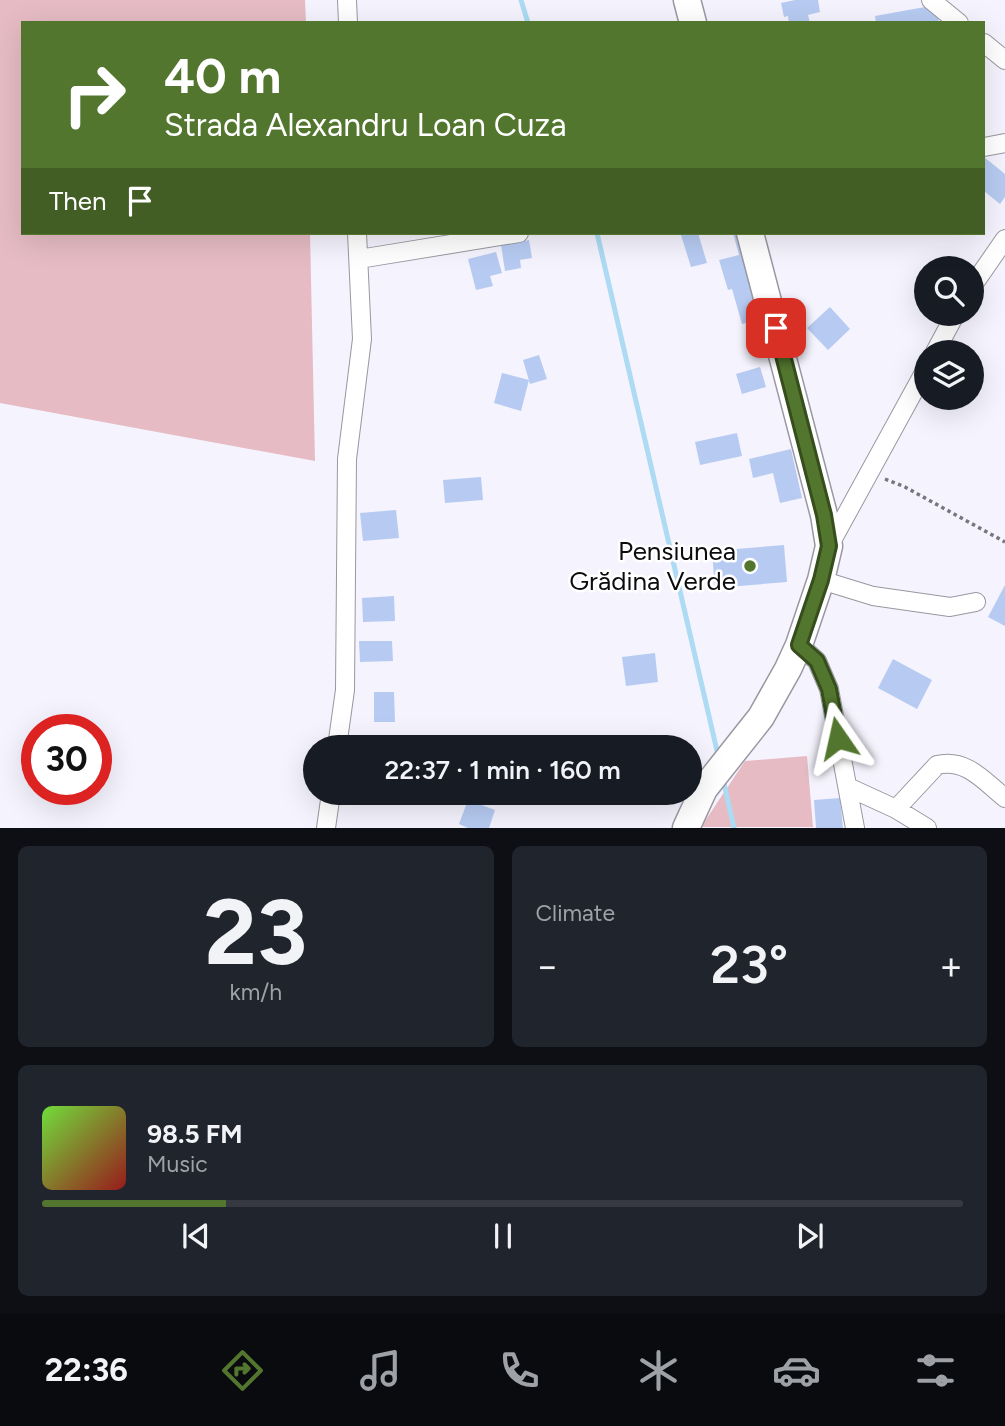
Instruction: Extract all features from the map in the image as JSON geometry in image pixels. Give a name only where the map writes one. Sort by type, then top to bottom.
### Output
[{"type":"street","points":[[347,0],[348,21]]},
{"type":"street","points":[[687,0],[692,21]]},
{"type":"street","points":[[931,0],[957,21]]},
{"type":"street","points":[[985,44],[1005,60]]},
{"type":"street","points":[[985,147],[1005,143]]},
{"type":"street","points":[[339,735],[345,690],[347,459],[362,339],[357,235]]},
{"type":"street","points":[[359,259],[507,235]]},
{"type":"street","points":[[751,235],[821,503],[829,546]]},
{"type":"street","points":[[984,269],[1005,239]]},
{"type":"street","points":[[686,827],[704,789],[761,718],[788,669],[821,580],[829,546],[914,391]]},
{"type":"street","points":[[821,580],[873,596],[950,607],[976,602]]},
{"type":"street","points":[[799,645],[817,661],[829,689],[855,828]]},
{"type":"street","points":[[896,809],[937,765],[945,763],[969,768],[1005,798]]},
{"type":"street","points":[[848,788],[896,809],[927,828]]},
{"type":"street","points":[[326,828],[329,805]]},
{"type":"path","points":[[870,472],[905,487],[1005,542]]},
{"type":"shaded area","points":[[0,0],[305,0],[306,21],[21,21],[21,235],[310,235],[315,461],[0,403]]},
{"type":"shaded area","points":[[807,756],[813,827],[701,827],[745,761]]},
{"type":"building","points":[[818,0],[820,12],[808,15],[810,21],[789,21],[788,16],[784,17],[781,3]]},
{"type":"building","points":[[936,5],[939,21],[876,21],[875,16]]},
{"type":"building","points":[[985,158],[1005,174],[1005,197],[1000,204],[985,192]]},
{"type":"building","points":[[681,235],[699,235],[707,263],[691,267]]},
{"type":"building","points":[[734,235],[747,235],[770,316],[742,324],[732,289],[728,290],[719,260],[739,255]]},
{"type":"building","points":[[529,240],[532,258],[520,260],[521,268],[505,271],[501,245]]},
{"type":"building","points":[[496,252],[502,273],[490,276],[493,286],[476,290],[468,259]]},
{"type":"building","points":[[830,307],[850,329],[828,350],[807,328]]},
{"type":"building","points":[[539,355],[547,379],[530,384],[523,360]]},
{"type":"building","points":[[760,367],[766,387],[742,394],[736,374]]},
{"type":"building","points":[[502,373],[529,380],[521,411],[494,403]]},
{"type":"building","points":[[737,433],[742,456],[700,465],[695,442]]},
{"type":"building","points":[[791,449],[802,498],[780,503],[773,473],[753,478],[749,459]]},
{"type":"building","points":[[481,477],[483,500],[445,503],[443,480]]},
{"type":"building","points":[[396,510],[399,538],[363,541],[360,513]]},
{"type":"building","name":"Pensiunea Grădina Verde","points":[[784,545],[787,582],[715,588],[712,551]]},
{"type":"building","points":[[1005,585],[1005,626],[988,617]]},
{"type":"building","points":[[394,596],[395,621],[363,622],[362,598]]},
{"type":"building","points":[[359,641],[392,641],[393,661],[360,662]]},
{"type":"building","points":[[655,653],[658,682],[626,686],[622,657]]},
{"type":"building","points":[[893,659],[932,680],[917,709],[878,688]]},
{"type":"building","points":[[374,692],[394,692],[395,722],[374,722]]},
{"type":"building","points":[[840,798],[843,828],[816,828],[814,800]]},
{"type":"building","points":[[466,805],[482,805],[495,810],[489,828],[468,828],[459,824]]},
{"type":"waterway","points":[[521,0],[527,21]]},
{"type":"waterway","points":[[597,235],[718,755]]},
{"type":"waterway","points":[[723,779],[734,828]]},
{"type":"place","name":"Pensiunea Grădina Verde","points":[[750,566]]},
{"type":"route","points":[[776,328],[824,515],[829,546],[821,580],[799,645],[817,661],[829,689],[838,738]]}]
